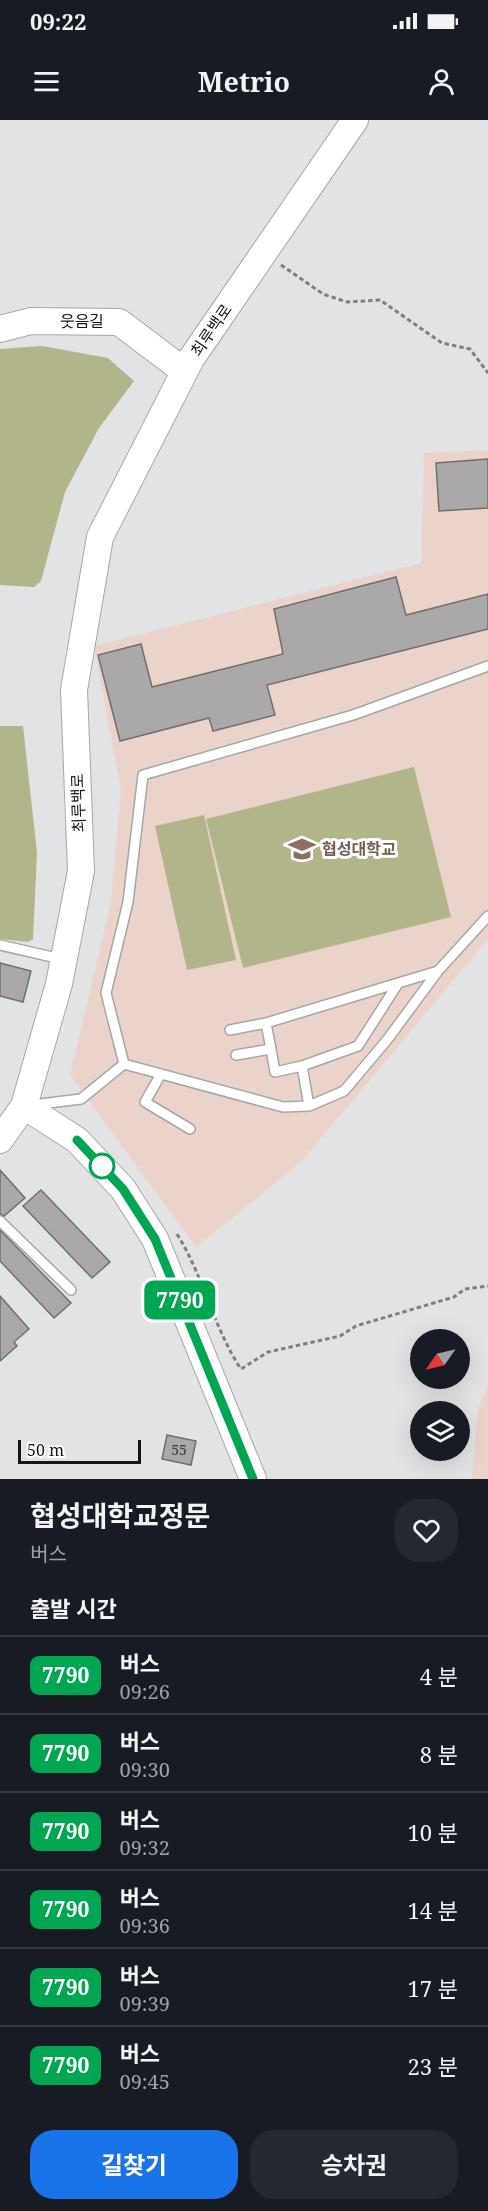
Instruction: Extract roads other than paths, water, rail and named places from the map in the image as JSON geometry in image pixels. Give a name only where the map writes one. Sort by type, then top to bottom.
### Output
[{"type":"street","name":"최루백로","points":[[0,1140],[24,1106],[64,959],[81,871],[74,690],[100,537],[184,371],[355,120]]},
{"type":"street","name":"웃음길","points":[[0,329],[31,321],[119,322],[184,371]]},
{"type":"street","points":[[24,1106],[77,1140],[123,1189],[155,1239],[253,1479]]},
{"type":"lane","points":[[124,1064],[106,993],[128,902],[143,775],[353,715],[488,666]]},
{"type":"lane","points":[[124,1064],[283,1107],[309,1106],[344,1091],[387,1040],[438,971],[488,916]]},
{"type":"lane","points":[[0,945],[64,959]]},
{"type":"lane","points":[[230,1030],[266,1023],[438,971]]},
{"type":"lane","points":[[266,1023],[275,1072],[302,1066],[358,1046],[397,985]]},
{"type":"lane","points":[[236,1055],[271,1049]]},
{"type":"lane","points":[[24,1106],[81,1099],[124,1064]]},
{"type":"lane","points":[[302,1066],[309,1106]]},
{"type":"lane","points":[[161,1074],[145,1102],[190,1129]]},
{"type":"lane","points":[[0,1221],[71,1290]]},
{"type":"place","name":"협성대학교","points":[[302,849]]}]
